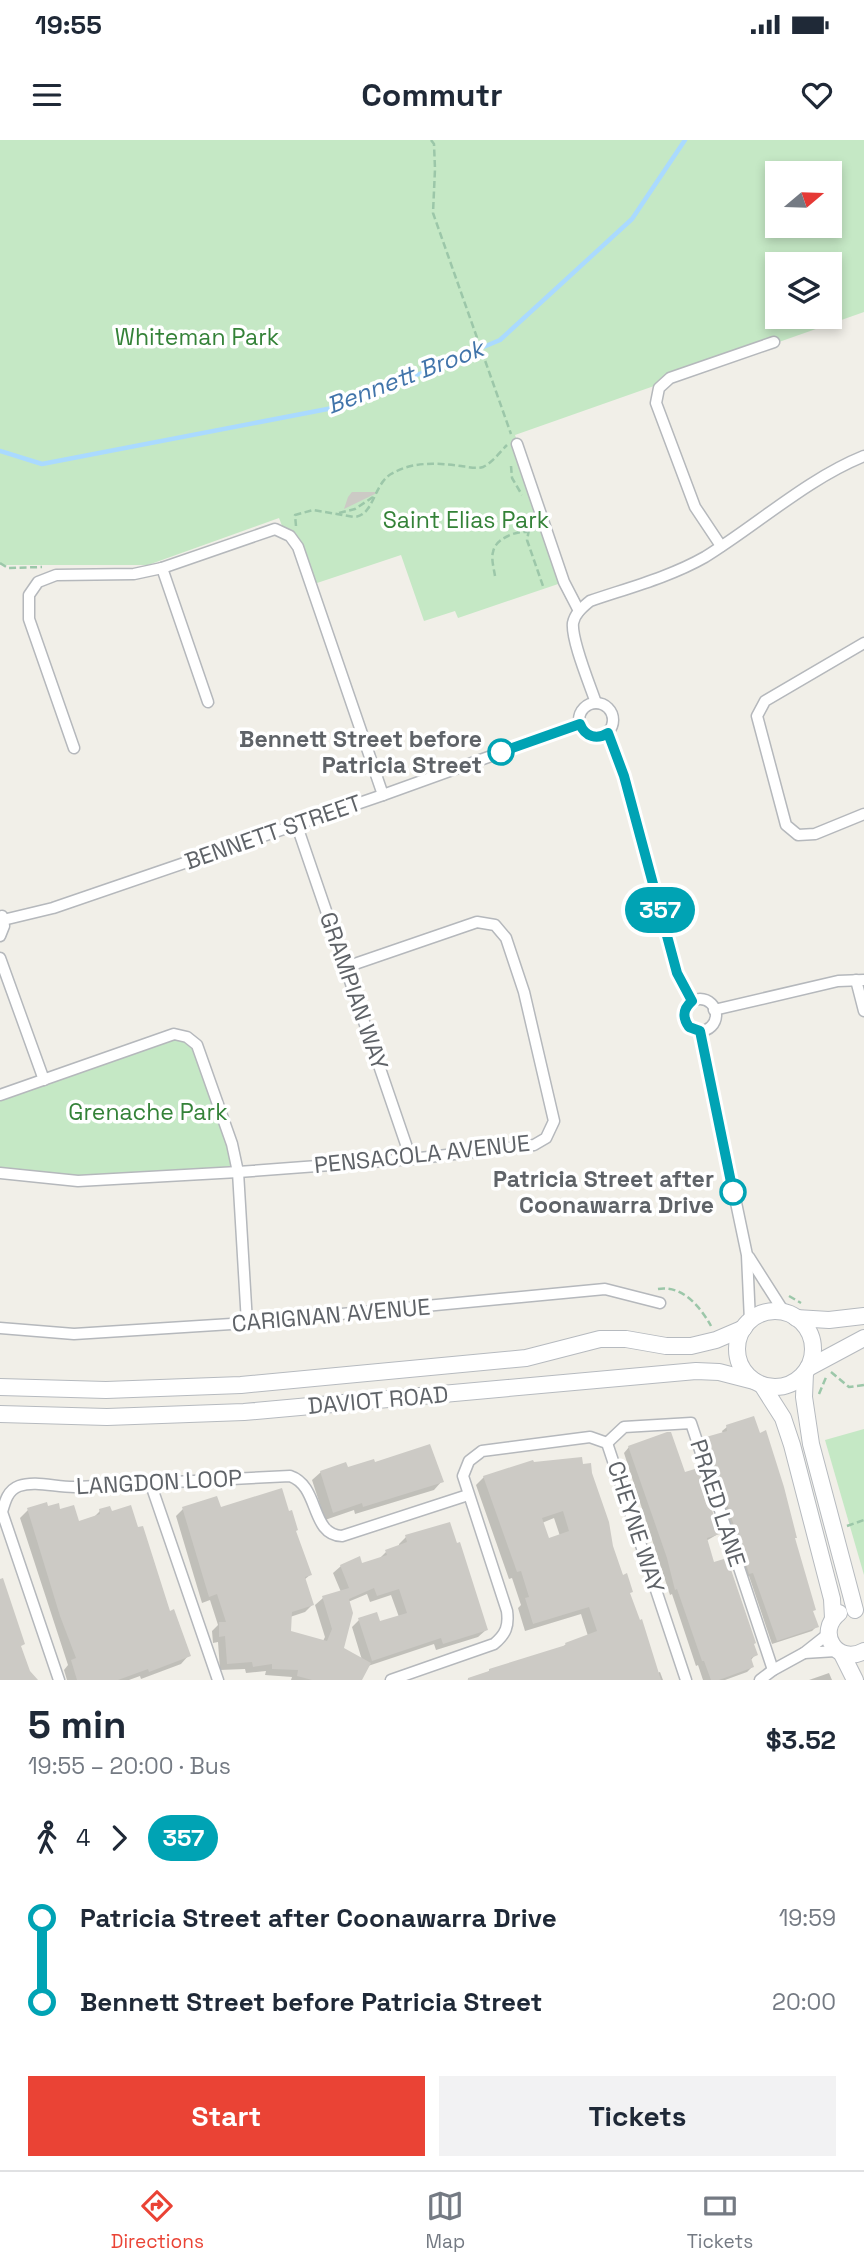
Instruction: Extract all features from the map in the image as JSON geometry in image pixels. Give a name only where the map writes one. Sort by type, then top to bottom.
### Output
[{"type":"street","points":[[721,546],[695,507],[656,403],[659,388],[670,377],[774,342]]},
{"type":"street","points":[[515,442],[564,582],[579,611]]},
{"type":"street","points":[[596,703],[575,638],[573,622],[579,611],[590,601],[679,570],[721,546],[826,476],[864,456]]},
{"type":"street","points":[[74,748],[29,619],[29,595],[37,582],[56,575],[134,574],[162,568],[275,529],[284,531],[295,540],[383,795]]},
{"type":"street","points":[[162,568],[208,702]]},
{"type":"street","points":[[864,643],[765,701],[757,716],[786,825],[798,835],[815,834],[864,814]]},
{"type":"street","points":[[596,703],[607,707],[613,716],[612,728],[608,733],[597,737],[592,737],[582,730],[580,724],[579,718],[585,708],[596,703]]},
{"type":"street","name":"BENNETT STREET","points":[[2,917],[53,908],[580,724]]},
{"type":"street","points":[[608,733],[624,776],[677,973],[692,1001]]},
{"type":"street","name":"GRAMPIAN WAY","points":[[296,823],[411,1158]]},
{"type":"street","points":[[0,936],[4,926],[2,917]]},
{"type":"street","name":"PENSACOLA AVENUE","points":[[0,1172],[78,1181],[238,1172],[534,1145],[546,1138],[554,1121],[524,992],[506,938],[495,925],[477,922],[346,967]]},
{"type":"street","points":[[0,958],[44,1080]]},
{"type":"street","points":[[714,1010],[838,981],[860,980],[864,1011]]},
{"type":"street","points":[[705,1000],[714,1010],[714,1021],[706,1030],[689,1027],[684,1010],[692,1001],[705,1000]]},
{"type":"street","points":[[700,1031],[747,1255],[747,1324],[738,1342],[738,1359],[742,1368],[758,1383],[781,1414],[792,1445],[832,1599],[833,1618],[828,1634],[829,1641],[855,1680]]},
{"type":"street","points":[[0,1095],[174,1034],[187,1037],[197,1045],[232,1144],[238,1172],[247,1323]]},
{"type":"street","points":[[747,1255],[790,1315],[809,1332],[812,1340],[813,1350],[807,1370],[804,1397],[811,1444],[860,1612],[843,1611],[833,1618]]},
{"type":"street","name":"CARIGNAN AVENUE","points":[[0,1328],[74,1334],[247,1323],[605,1289],[660,1303]]},
{"type":"street","points":[[747,1324],[766,1312],[829,1320],[864,1316]]},
{"type":"street","name":"DAVIOT ROAD","points":[[0,1387],[106,1390],[241,1385],[526,1358],[600,1339],[691,1346],[716,1340],[747,1324]]},
{"type":"street","points":[[758,1383],[782,1387],[794,1382],[807,1370],[864,1338]]},
{"type":"street","name":"DAVIOT ROAD","points":[[0,1414],[107,1418],[244,1412],[696,1371],[719,1372],[758,1383]]},
{"type":"street","name":"PRAED LANE","points":[[607,1443],[624,1427],[691,1423],[773,1670]]},
{"type":"street","name":"CHEYNE WAY","points":[[391,1680],[494,1644],[503,1637],[507,1628],[507,1611],[463,1476],[469,1461],[482,1451],[590,1437],[607,1443],[686,1680]]},
{"type":"street","name":"LANGDON LOOP","points":[[59,1680],[2,1512],[7,1497],[15,1488],[27,1484],[73,1488],[290,1476],[306,1486],[323,1527],[329,1533],[342,1536],[468,1495]]},
{"type":"street","points":[[150,1482],[218,1680]]},
{"type":"street","points":[[760,1680],[804,1653],[828,1634]]},
{"type":"street","points":[[804,1653],[857,1655],[864,1651]]},
{"type":"path","points":[[431,140],[434,144],[435,169],[433,213],[509,428]]},
{"type":"path","points":[[295,515],[310,510],[360,517],[367,511],[382,480],[401,469],[429,463],[480,468],[515,442]]},
{"type":"path","points":[[510,463],[512,478],[524,497]]},
{"type":"path","points":[[332,513],[355,509],[373,497]]},
{"type":"path","points":[[532,516],[527,540],[544,589]]},
{"type":"path","points":[[495,576],[493,552],[498,544],[520,531],[527,532]]},
{"type":"path","points":[[0,563],[8,568],[49,567],[56,575]]},
{"type":"path","points":[[831,1371],[849,1387],[864,1385]]},
{"type":"path","points":[[844,1527],[864,1520]]},
{"type":"green space","name":"Whiteman Park","points":[[0,140],[864,140],[864,312],[842,320],[842,252],[765,252],[765,329],[816,329],[515,435],[564,582],[458,618],[455,611],[424,621],[401,555],[311,585],[298,546],[284,531],[279,518],[148,565],[0,565]]},
{"type":"green space","name":"Grenache Park","points":[[174,1034],[197,1045],[238,1172],[78,1181],[0,1173],[0,1095]]},
{"type":"green space","points":[[864,1429],[864,1575],[825,1440]]},
{"type":"building","points":[[352,492],[379,492],[344,509]]},
{"type":"building","points":[[754,1416],[760,1433],[766,1430],[784,1487],[819,1627],[777,1641],[753,1573],[749,1574],[743,1553],[745,1552],[706,1437],[727,1431],[726,1425]]},
{"type":"building","points":[[671,1432],[685,1472],[698,1468],[720,1534],[707,1538],[714,1562],[727,1558],[756,1643],[754,1644],[758,1655],[751,1658],[754,1667],[719,1680],[711,1680],[702,1661],[677,1589],[675,1590],[667,1558],[628,1446]]},
{"type":"building","points":[[430,1444],[444,1482],[363,1507],[362,1503],[333,1513],[320,1471],[346,1462],[348,1467],[374,1459],[375,1462]]},
{"type":"building","points":[[582,1457],[583,1464],[591,1463],[609,1522],[613,1546],[623,1575],[627,1573],[633,1592],[630,1593],[640,1620],[642,1619],[661,1680],[468,1680],[489,1669],[566,1645],[565,1643],[597,1631],[589,1607],[533,1624],[521,1571],[517,1572],[483,1476],[533,1460]],"holes":[[[563,1511],[569,1531],[549,1538],[542,1518]]]},
{"type":"building","points":[[282,1488],[289,1511],[292,1510],[298,1530],[296,1531],[312,1575],[305,1577],[314,1605],[292,1612],[291,1631],[327,1641],[332,1629],[322,1596],[349,1588],[340,1565],[360,1556],[362,1563],[387,1555],[385,1550],[407,1542],[405,1535],[450,1522],[457,1543],[460,1542],[488,1630],[443,1644],[441,1638],[372,1661],[358,1618],[377,1612],[380,1621],[407,1613],[399,1589],[377,1596],[374,1588],[349,1599],[353,1613],[344,1648],[371,1663],[362,1680],[312,1680],[297,1676],[298,1670],[272,1669],[272,1664],[253,1667],[252,1662],[227,1664],[225,1636],[219,1637],[219,1622],[226,1622],[217,1594],[209,1597],[182,1507],[217,1496],[221,1507]]},
{"type":"building","points":[[47,1502],[48,1506],[59,1503],[60,1509],[74,1505],[79,1521],[100,1514],[99,1509],[110,1506],[112,1511],[131,1505],[138,1527],[143,1526],[170,1611],[174,1609],[191,1656],[118,1680],[77,1680],[71,1660],[76,1658],[60,1616],[27,1508]]},
{"type":"building","points":[[3,1578],[25,1644],[21,1646],[30,1671],[38,1680],[0,1680],[0,1579]]},
{"type":"waterway","name":"Bennett Brook","points":[[0,451],[42,464],[343,406],[500,340],[632,219],[685,140]]},
{"type":"bus line","name":"357","points":[[501,752],[580,724],[582,730],[592,737],[608,733],[624,776],[677,973],[692,1001],[684,1010],[685,1022],[694,1030],[700,1031],[733,1192]]},
{"type":"place","name":"Bennett Street before Patricia Street","points":[[501,752]]},
{"type":"place","name":"Patricia Street after Coonawarra Drive","points":[[733,1192]]},
{"type":"park label","name":"Saint Elias Park","points":[[466,520]]}]
